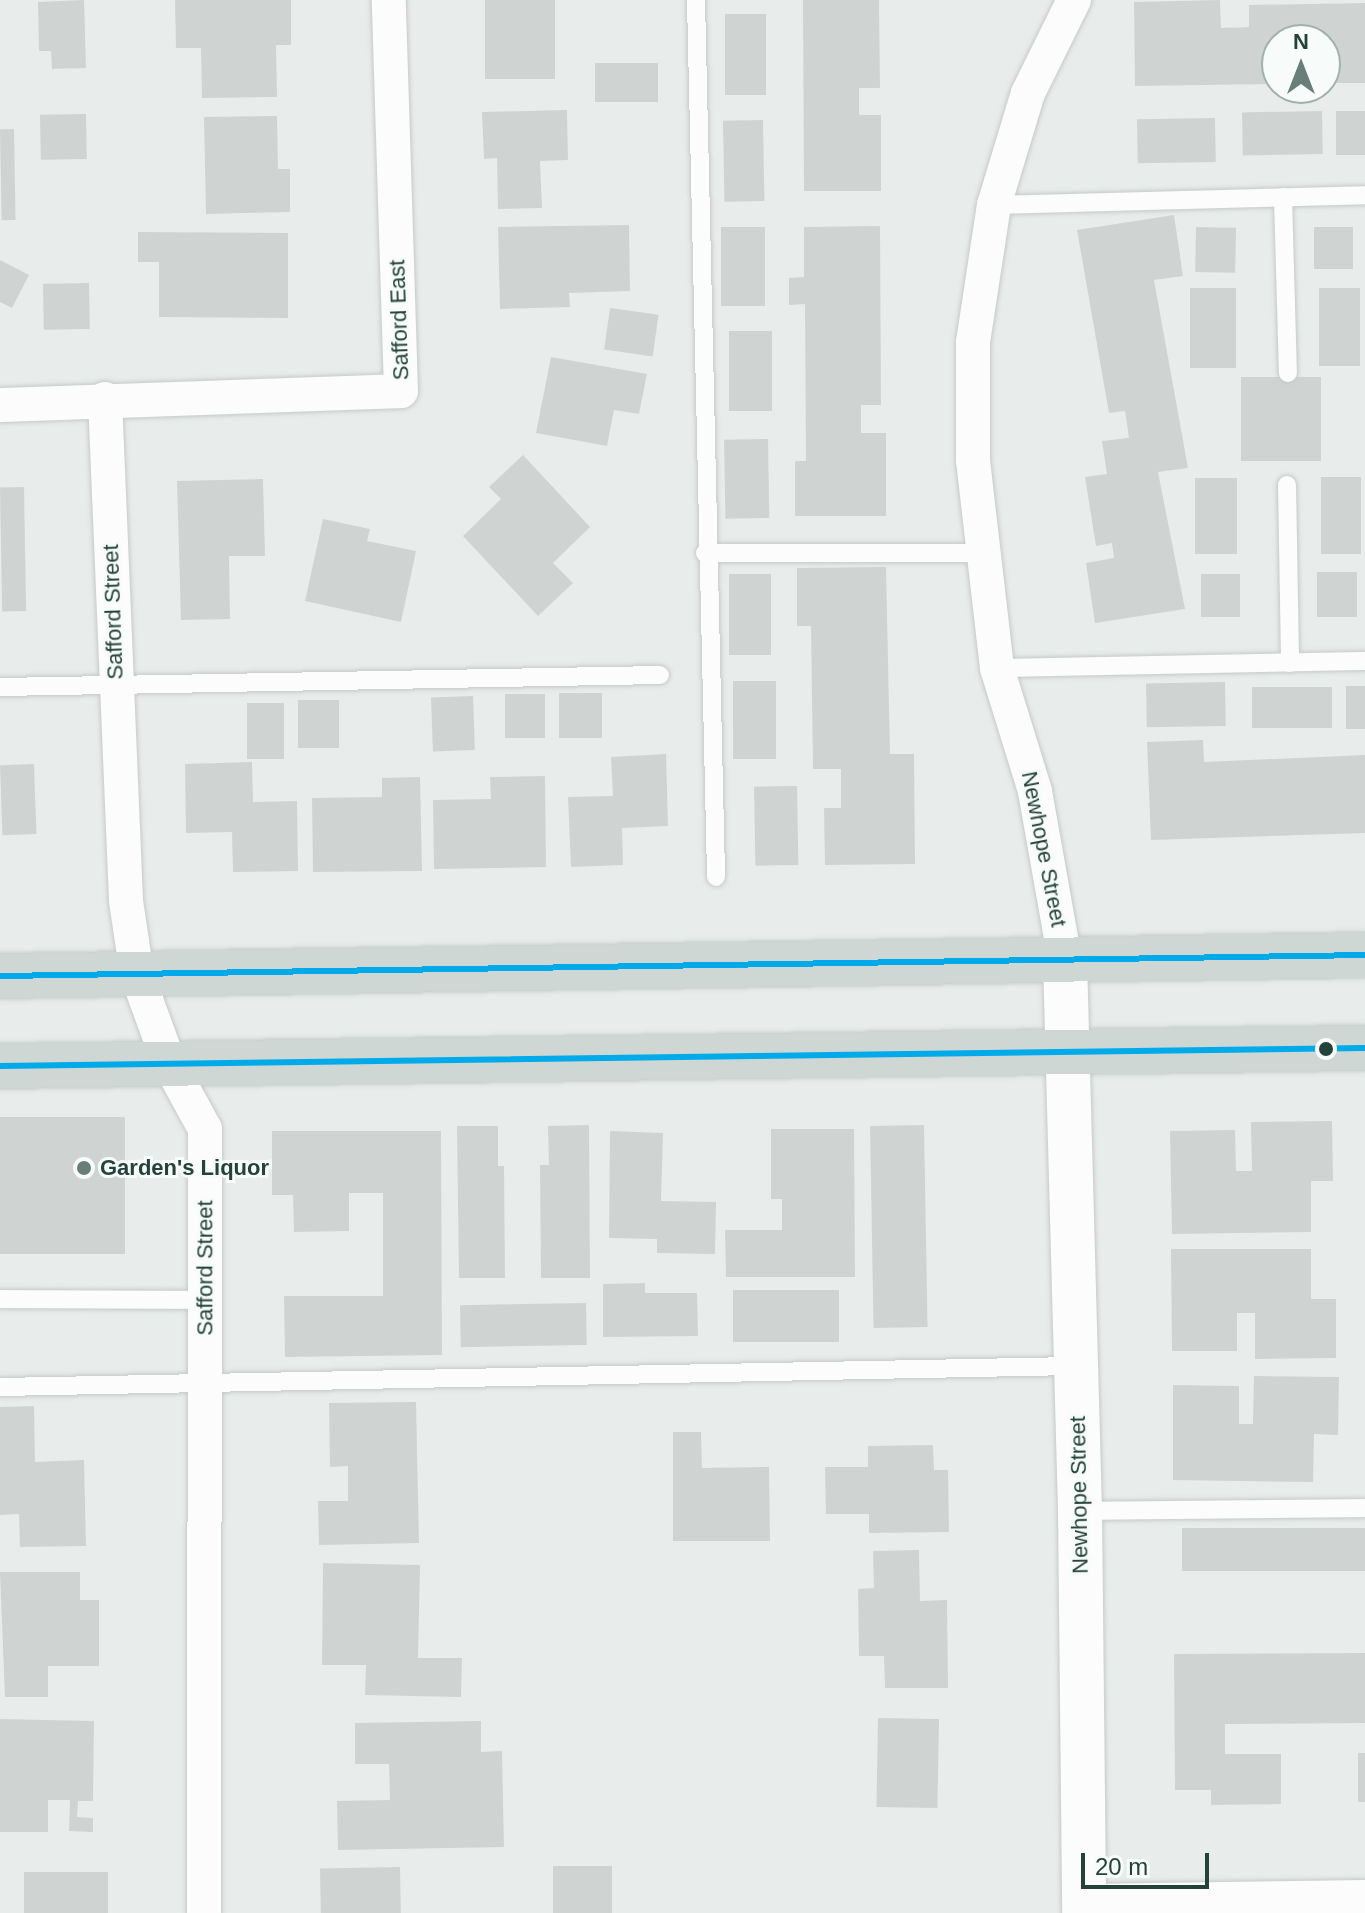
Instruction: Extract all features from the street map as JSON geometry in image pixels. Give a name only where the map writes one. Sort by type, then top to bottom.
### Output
[{"type":"main road","points":[[0,976],[1365,955]]},
{"type":"main road","points":[[0,1066],[1365,1048]]},
{"type":"street","name":"Safford East","points":[[105,399],[401,391],[389,0]]},
{"type":"street","name":"Newhope Street","points":[[1074,0],[1028,93],[994,205],[973,342],[973,461],[997,668],[1035,791],[1065,960],[1080,1511],[1084,1907]]},
{"type":"street","points":[[0,405],[105,399]]},
{"type":"street","name":"Safford Street","points":[[105,399],[126,901],[137,975],[169,1063],[205,1129],[204,1913]]},
{"type":"street","points":[[1084,1907],[1365,1897]]},
{"type":"lane","points":[[696,0],[705,553],[716,877]]},
{"type":"lane","points":[[994,205],[1365,195]]},
{"type":"lane","points":[[1283,197],[1288,373]]},
{"type":"lane","points":[[1287,485],[1290,663]]},
{"type":"lane","points":[[705,553],[985,553]]},
{"type":"lane","points":[[997,668],[1365,661]]},
{"type":"lane","points":[[0,687],[660,675]]},
{"type":"lane","points":[[0,1299],[205,1300]]},
{"type":"lane","points":[[0,1387],[1077,1366]]},
{"type":"lane","points":[[1080,1511],[1365,1508]]},
{"type":"building","points":[[84,0],[86,68],[52,69],[51,51],[39,51],[38,2]]},
{"type":"building","points":[[175,0],[291,0],[291,45],[276,45],[277,97],[202,98],[201,48],[176,48]]},
{"type":"building","points":[[485,0],[555,0],[555,79],[485,79]]},
{"type":"building","points":[[803,0],[879,0],[880,88],[859,88],[859,115],[881,115],[881,191],[804,191]]},
{"type":"building","points":[[1220,0],[1221,28],[1249,27],[1249,5],[1365,3],[1365,83],[1341,83],[1341,24],[1261,24],[1261,84],[1135,86],[1134,2]]},
{"type":"building","points":[[725,14],[766,14],[766,95],[725,95]]},
{"type":"building","points":[[595,63],[658,63],[658,102],[595,102]]},
{"type":"building","points":[[567,110],[568,160],[540,161],[542,208],[498,209],[497,158],[484,159],[482,112]]},
{"type":"building","points":[[1322,111],[1323,154],[1243,155],[1242,112]]},
{"type":"building","points":[[1336,111],[1365,111],[1365,155],[1336,155]]},
{"type":"building","points":[[86,114],[87,159],[41,160],[40,115]]},
{"type":"building","points":[[277,116],[278,169],[290,169],[290,212],[206,214],[204,117]]},
{"type":"building","points":[[1215,118],[1216,162],[1138,163],[1137,119]]},
{"type":"building","points":[[763,120],[764,201],[724,202],[723,121]]},
{"type":"building","points":[[0,129],[14,129],[16,220],[2,220]]},
{"type":"building","points":[[1174,215],[1183,276],[1154,280],[1188,468],[1158,472],[1185,609],[1095,623],[1086,563],[1114,558],[1112,543],[1096,546],[1085,477],[1107,474],[1102,441],[1129,438],[1125,411],[1109,413],[1077,230]]},
{"type":"building","points":[[629,225],[630,291],[569,293],[570,307],[500,309],[498,227]]},
{"type":"building","points":[[880,226],[881,405],[861,405],[861,433],[886,433],[886,516],[795,516],[795,461],[806,461],[805,304],[789,305],[789,278],[804,277],[804,227]]},
{"type":"building","points":[[721,227],[765,227],[765,306],[721,306]]},
{"type":"building","points":[[1196,227],[1236,228],[1235,273],[1195,272]]},
{"type":"building","points":[[1314,227],[1353,227],[1353,269],[1314,269]]},
{"type":"building","points":[[138,232],[288,233],[288,318],[159,317],[159,262],[138,262]]},
{"type":"building","points":[[0,260],[29,275],[12,308],[0,302]]},
{"type":"building","points":[[89,283],[90,329],[44,330],[43,284]]},
{"type":"building","points":[[1190,288],[1236,288],[1236,368],[1190,368]]},
{"type":"building","points":[[1319,288],[1360,288],[1360,366],[1319,366]]},
{"type":"building","points":[[610,308],[659,315],[653,356],[604,350]]},
{"type":"building","points":[[729,331],[772,331],[772,411],[729,411]]},
{"type":"building","points":[[551,357],[647,374],[639,414],[614,410],[607,446],[536,433]]},
{"type":"building","points":[[1241,377],[1321,377],[1321,461],[1241,461]]},
{"type":"building","points":[[768,439],[769,518],[725,519],[724,440]]},
{"type":"building","points":[[523,455],[590,527],[553,563],[573,583],[538,616],[463,536],[501,499],[489,487]]},
{"type":"building","points":[[1321,477],[1361,477],[1361,554],[1321,554]]},
{"type":"building","points":[[1195,478],[1237,478],[1237,554],[1195,554]]},
{"type":"building","points":[[263,479],[265,556],[229,556],[230,619],[181,620],[177,481]]},
{"type":"building","points":[[0,487],[24,487],[26,611],[2,611]]},
{"type":"building","points":[[323,519],[370,529],[367,541],[416,551],[401,622],[305,601]]},
{"type":"building","points":[[886,567],[890,754],[914,754],[915,864],[825,865],[824,808],[841,808],[841,769],[813,769],[811,626],[797,626],[797,568]]},
{"type":"building","points":[[1317,572],[1357,572],[1357,617],[1317,617]]},
{"type":"building","points":[[729,574],[771,574],[771,655],[729,655]]},
{"type":"building","points":[[1201,574],[1240,574],[1240,617],[1201,617]]},
{"type":"building","points":[[733,681],[776,681],[776,759],[733,759]]},
{"type":"building","points":[[1225,682],[1226,726],[1147,727],[1146,683]]},
{"type":"building","points":[[1346,686],[1365,686],[1365,729],[1346,729]]},
{"type":"building","points":[[1252,687],[1332,687],[1332,728],[1252,728]]},
{"type":"building","points":[[559,693],[602,693],[602,738],[559,738]]},
{"type":"building","points":[[505,694],[545,694],[545,738],[505,738]]},
{"type":"building","points":[[473,696],[475,750],[433,751],[431,697]]},
{"type":"building","points":[[298,700],[339,700],[339,748],[298,748]]},
{"type":"building","points":[[247,703],[284,703],[284,759],[247,759]]},
{"type":"building","points":[[1203,740],[1204,762],[1365,755],[1365,833],[1151,840],[1147,742]]},
{"type":"building","points":[[666,754],[668,826],[622,828],[623,865],[571,867],[568,797],[613,796],[611,757]]},
{"type":"building","points":[[252,762],[253,802],[297,801],[298,871],[233,872],[232,832],[186,833],[185,764]]},
{"type":"building","points":[[34,764],[36,834],[2,835],[0,765]]},
{"type":"building","points":[[545,776],[546,867],[434,869],[433,800],[491,799],[490,777]]},
{"type":"building","points":[[420,777],[422,871],[313,872],[312,798],[382,797],[382,778]]},
{"type":"building","points":[[797,786],[798,865],[755,866],[754,787]]},
{"type":"building","points":[[0,1117],[125,1117],[125,1254],[0,1254]]},
{"type":"building","points":[[1332,1121],[1333,1181],[1311,1181],[1311,1232],[1172,1234],[1170,1131],[1235,1130],[1236,1171],[1252,1171],[1251,1122]]},
{"type":"building","points":[[589,1125],[590,1278],[541,1278],[540,1165],[549,1165],[548,1126]]},
{"type":"building","points":[[924,1125],[928,1327],[874,1328],[870,1126]]},
{"type":"building","points":[[457,1126],[498,1126],[498,1166],[504,1166],[505,1278],[459,1278]]},
{"type":"building","points":[[771,1129],[854,1129],[855,1277],[726,1277],[725,1230],[782,1230],[782,1199],[771,1199]]},
{"type":"building","points":[[272,1131],[441,1131],[442,1355],[285,1357],[284,1296],[383,1296],[383,1193],[349,1193],[349,1231],[294,1232],[293,1195],[272,1195]]},
{"type":"building","points":[[610,1131],[663,1133],[661,1201],[716,1202],[715,1254],[657,1253],[657,1239],[609,1238]]},
{"type":"building","points":[[1171,1249],[1311,1249],[1311,1299],[1336,1299],[1336,1358],[1255,1359],[1255,1313],[1237,1313],[1237,1351],[1172,1351]]},
{"type":"building","points":[[645,1283],[645,1293],[697,1293],[698,1336],[603,1337],[603,1284]]},
{"type":"building","points":[[733,1290],[839,1290],[839,1342],[733,1342]]},
{"type":"building","points":[[586,1303],[587,1345],[461,1347],[460,1305]]},
{"type":"building","points":[[1254,1376],[1339,1377],[1338,1435],[1314,1434],[1313,1482],[1173,1480],[1173,1385],[1239,1386],[1239,1424],[1253,1424]]},
{"type":"building","points":[[416,1402],[419,1543],[319,1545],[318,1501],[348,1501],[348,1466],[330,1467],[329,1403]]},
{"type":"building","points":[[34,1406],[35,1462],[84,1460],[86,1546],[20,1547],[19,1514],[0,1515],[0,1407]]},
{"type":"building","points":[[673,1432],[701,1432],[702,1468],[769,1467],[770,1541],[673,1541]]},
{"type":"building","points":[[933,1445],[934,1470],[948,1470],[949,1532],[869,1533],[869,1514],[826,1514],[825,1467],[868,1467],[868,1446]]},
{"type":"building","points":[[1182,1528],[1365,1528],[1365,1571],[1182,1571]]},
{"type":"building","points":[[919,1550],[920,1601],[947,1600],[948,1688],[885,1688],[884,1656],[859,1656],[858,1589],[874,1588],[873,1551]]},
{"type":"building","points":[[323,1563],[420,1565],[418,1658],[462,1658],[461,1697],[365,1695],[366,1665],[322,1665]]},
{"type":"building","points":[[0,1572],[80,1572],[80,1600],[99,1600],[99,1666],[48,1666],[48,1697],[5,1697]]},
{"type":"building","points":[[1365,1653],[1365,1723],[1225,1724],[1225,1754],[1281,1754],[1281,1804],[1211,1805],[1211,1790],[1175,1790],[1174,1654]]},
{"type":"building","points":[[878,1718],[939,1719],[937,1808],[876,1807]]},
{"type":"building","points":[[0,1719],[94,1721],[93,1801],[78,1801],[77,1817],[93,1818],[93,1832],[69,1831],[70,1800],[48,1800],[48,1832],[0,1832]]},
{"type":"building","points":[[481,1721],[481,1752],[502,1751],[504,1847],[338,1850],[337,1801],[390,1800],[389,1764],[355,1764],[355,1723]]},
{"type":"building","points":[[1358,1753],[1365,1753],[1365,1802],[1358,1802]]},
{"type":"building","points":[[553,1866],[612,1866],[612,1913],[553,1913]]},
{"type":"building","points":[[400,1867],[401,1913],[321,1913],[320,1868]]},
{"type":"building","points":[[24,1872],[108,1872],[108,1913],[24,1913]]},
{"type":"transit line","points":[[0,976],[1365,955]]},
{"type":"transit line","points":[[0,1066],[1365,1048]]},
{"type":"place","name":"Garden's Liquor","points":[[84,1168]]}]
